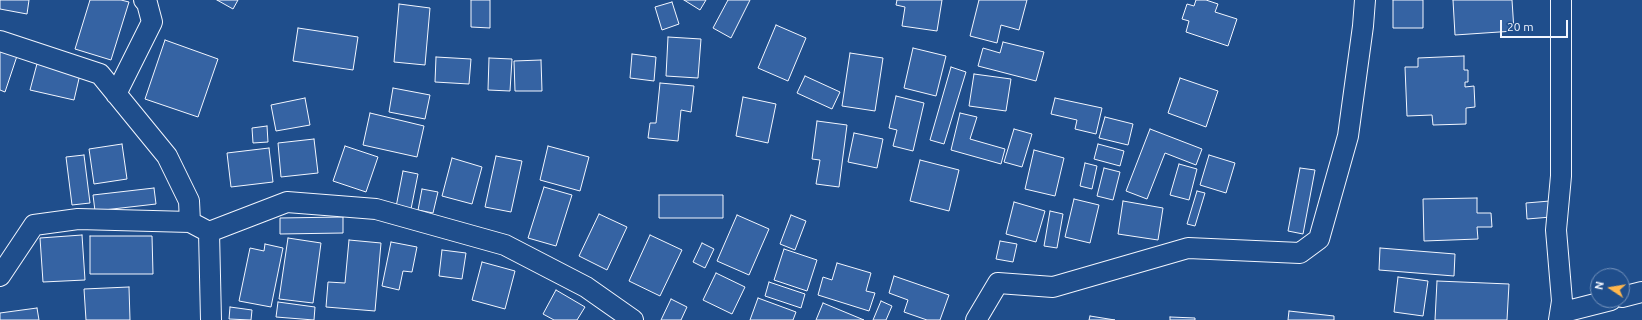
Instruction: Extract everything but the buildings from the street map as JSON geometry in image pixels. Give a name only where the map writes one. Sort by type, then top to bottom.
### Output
[{"type":"street","points":[[116,94],[152,22],[147,3],[144,0]]},
{"type":"street","points":[[976,320],[998,283],[1054,287],[1188,248],[1300,253],[1319,239],[1348,136],[1363,26],[1365,0]]},
{"type":"street","points":[[1561,0],[1561,176],[1556,230],[1562,301],[1560,316],[1590,307]]},
{"type":"street","points":[[0,41],[100,74],[167,156],[189,201],[190,222]]},
{"type":"street","points":[[0,276],[34,225],[78,219],[190,222],[209,232],[287,202],[376,209],[506,245],[586,287],[633,320]]},
{"type":"street","points":[[209,232],[211,320]]},
{"type":"street","points":[[1630,295],[1642,292]]}]
